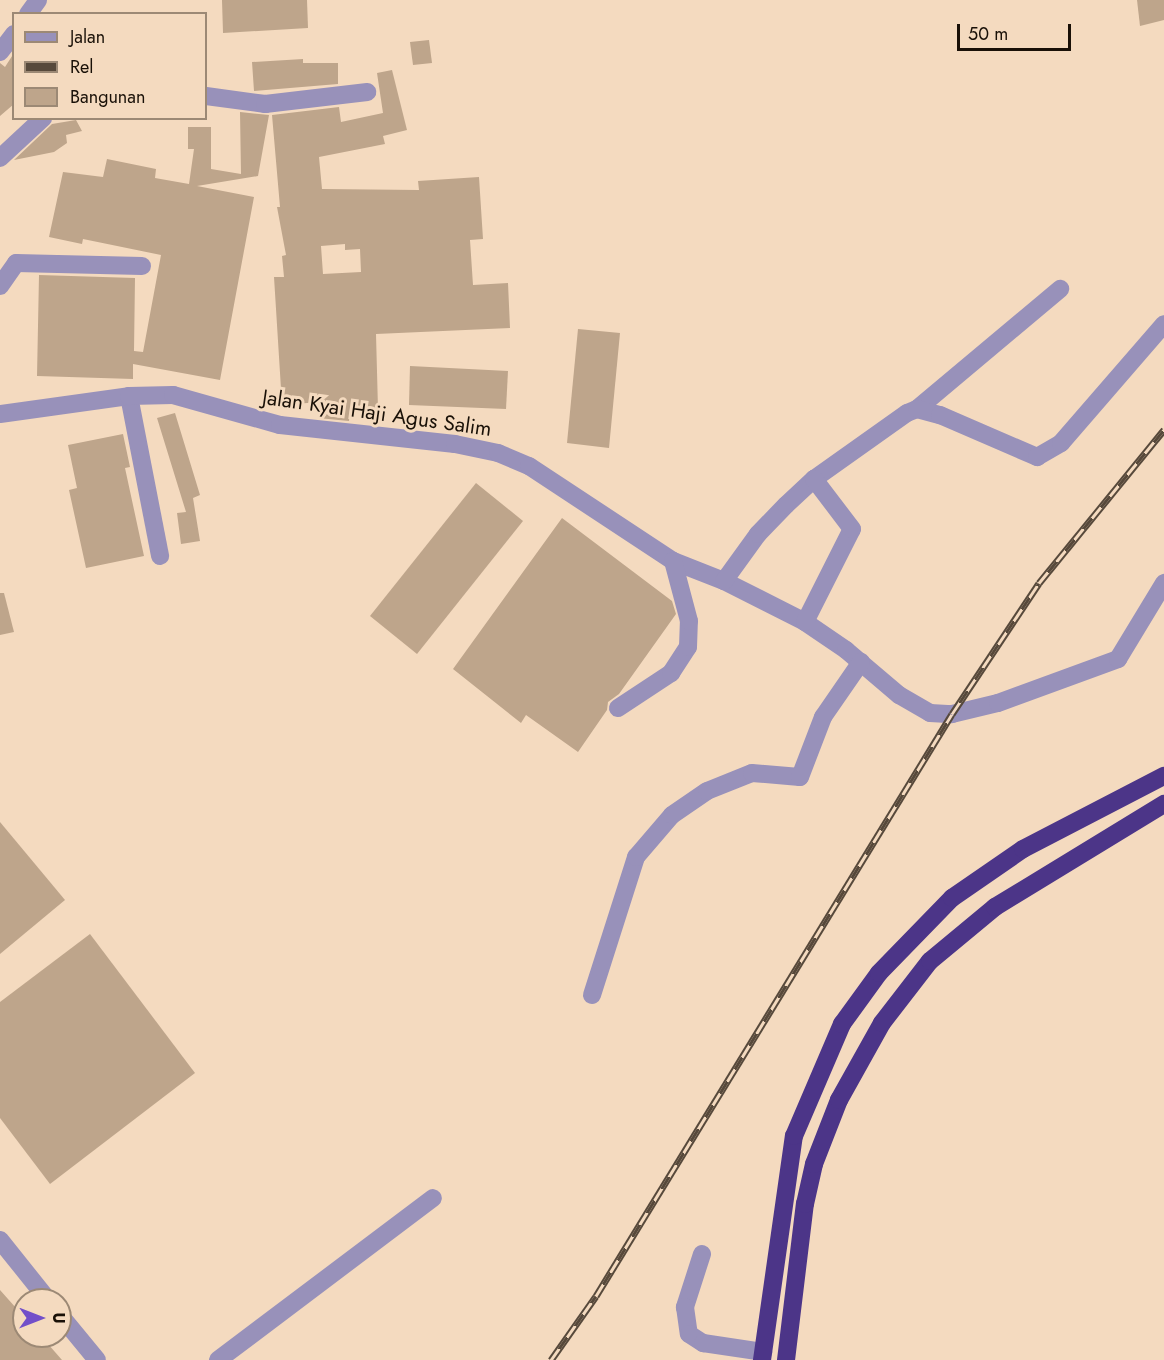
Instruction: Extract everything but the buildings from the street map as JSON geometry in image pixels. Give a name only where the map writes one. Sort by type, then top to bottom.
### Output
[{"type":"highway","points":[[762,1356],[795,1136],[842,1024],[879,973],[952,898],[1023,849],[1164,776]]},
{"type":"highway","points":[[786,1360],[805,1204],[814,1164],[839,1100],[882,1023],[930,962],[995,907],[1164,804]]},
{"type":"street","points":[[0,52],[12,37]]},
{"type":"street","points":[[207,96],[265,104],[368,92]]},
{"type":"street","points":[[0,158],[42,120]]},
{"type":"street","points":[[0,286],[16,263],[141,266]]},
{"type":"street","points":[[724,581],[758,534],[814,479],[917,409],[1060,289]]},
{"type":"street","points":[[917,409],[940,415],[1037,457],[1061,443],[1164,324]]},
{"type":"street","name":"Jalan Kyai Haji Agus Salim","points":[[0,414],[129,396],[173,395],[280,425],[455,444],[498,453],[529,466],[673,561],[724,581],[805,622],[861,662],[899,695],[930,713],[952,714],[998,703],[1118,659],[1164,583]]},
{"type":"street","points":[[129,396],[160,556]]},
{"type":"street","points":[[805,622],[852,529],[814,479]]},
{"type":"street","points":[[618,708],[671,673],[688,647],[689,621],[675,580],[673,561]]},
{"type":"street","points":[[592,995],[636,857],[672,815],[717,786],[752,773],[800,777],[823,717],[861,662]]},
{"type":"street","points":[[218,1360],[433,1198]]},
{"type":"street","points":[[0,1240],[38,1288]]},
{"type":"street","points":[[702,1254],[685,1306],[690,1334],[703,1343],[762,1356]]},
{"type":"street","points":[[72,1330],[97,1360]]},
{"type":"railway","points":[[551,1360],[596,1296],[952,714],[1039,583],[1164,430]]}]
